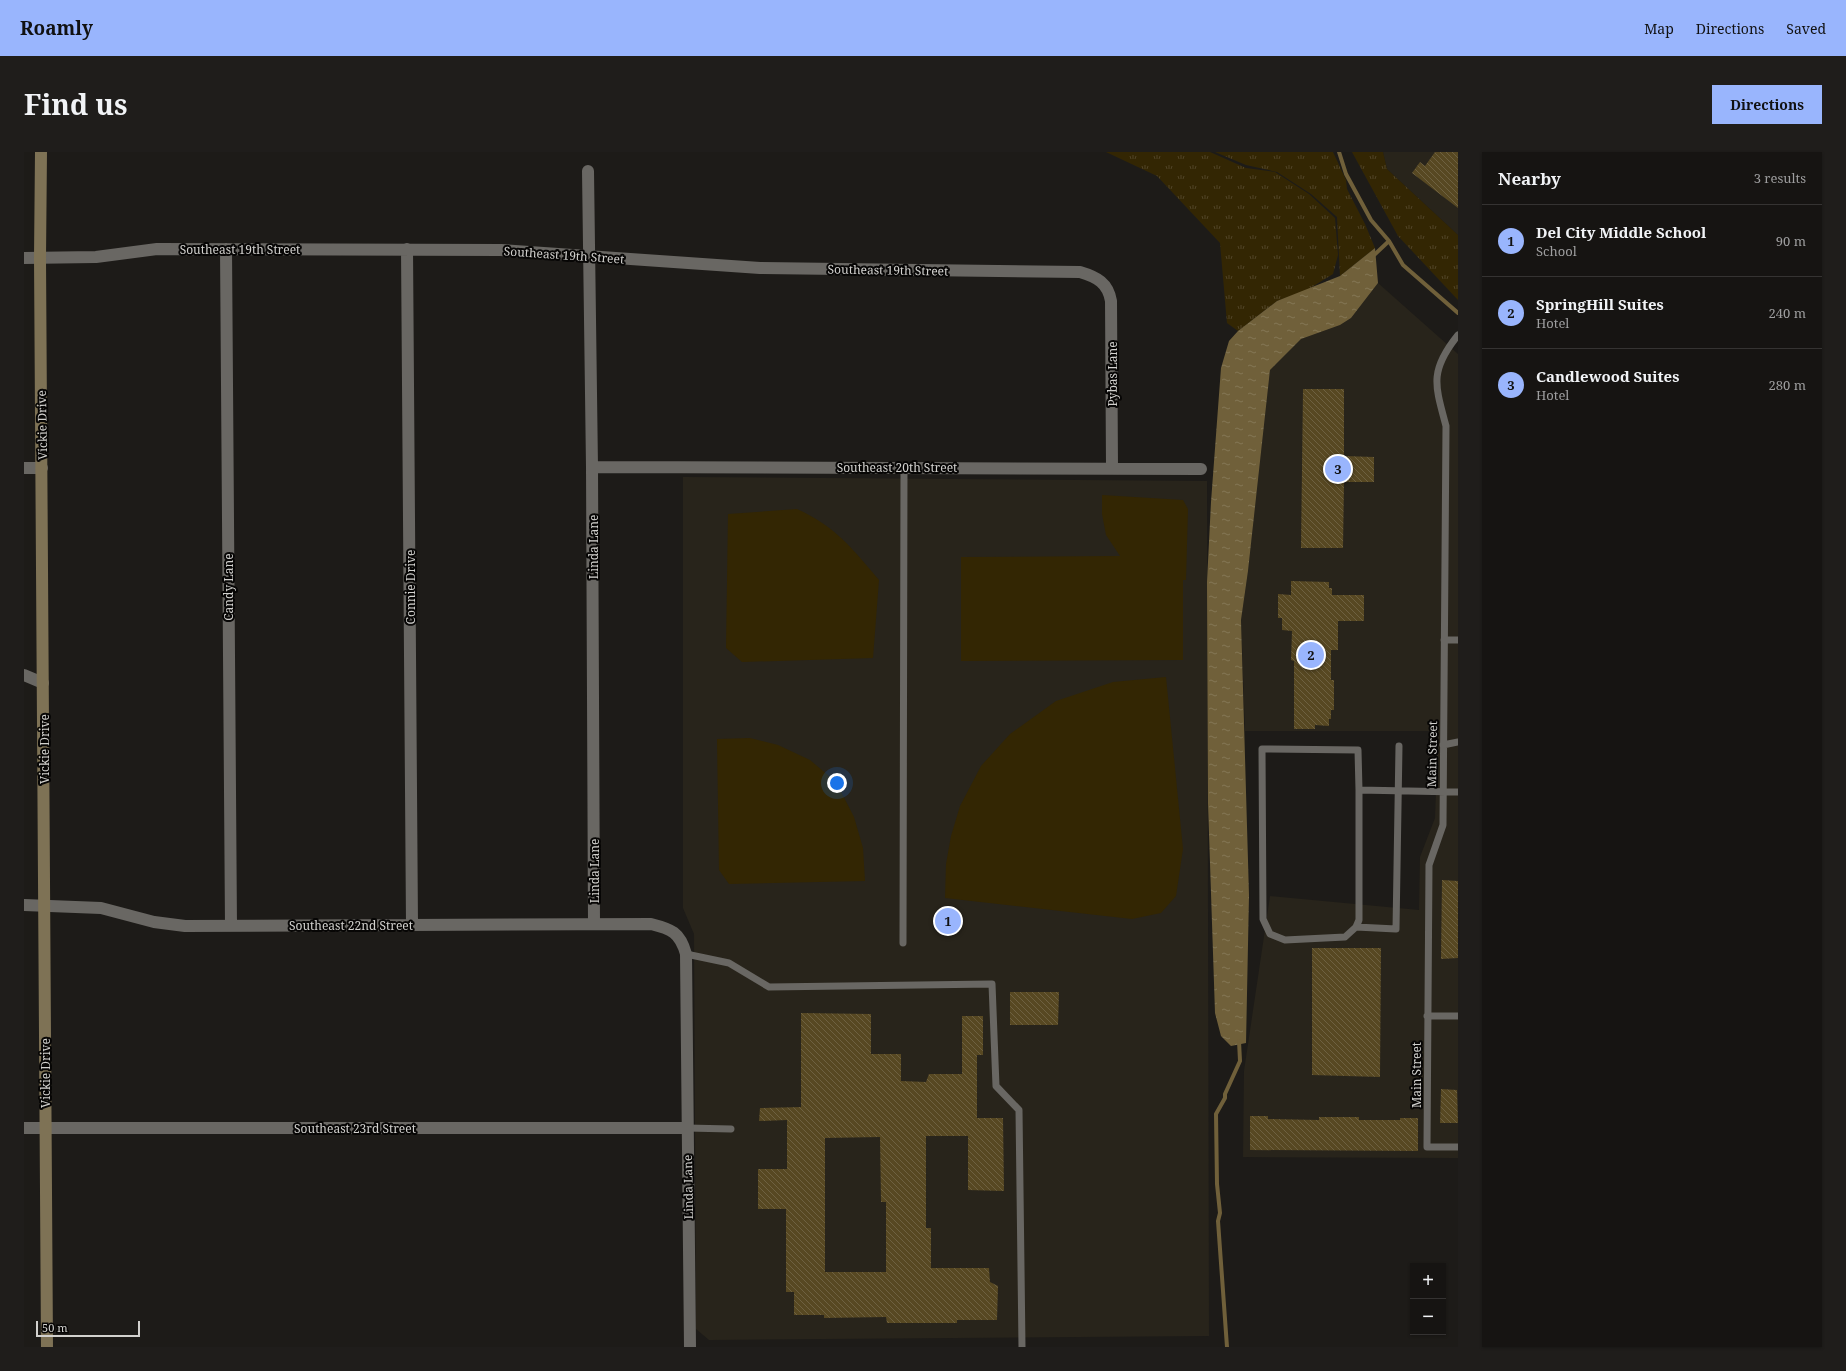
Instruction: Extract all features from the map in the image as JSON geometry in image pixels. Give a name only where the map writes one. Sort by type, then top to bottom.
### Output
[{"type":"street","name":"Vickie Drive","points":[[41,152],[40,258],[47,1347]]},
{"type":"street","name":"Linda Lane","points":[[588,171],[592,467],[594,924]]},
{"type":"street","name":"Southeast 19th Street","points":[[24,258],[96,257],[157,249],[501,250],[760,268],[1080,272],[1094,276],[1102,282]]},
{"type":"street","name":"Candy Lane","points":[[226,249],[231,926]]},
{"type":"street","name":"Connie Drive","points":[[407,249],[412,925]]},
{"type":"street","name":"Pybas Lane","points":[[1102,282],[1110,294],[1112,301],[1112,468]]},
{"type":"street","name":"Southeast 20th Street","points":[[592,467],[1201,469]]},
{"type":"street","points":[[24,468],[42,468]]},
{"type":"street","points":[[24,675],[43,684]]},
{"type":"street","name":"Southeast 22nd Street","points":[[24,905],[101,908],[154,922],[185,926],[650,924],[664,927],[677,934]]},
{"type":"street","name":"Linda Lane","points":[[677,934],[683,942],[686,954],[690,1347]]},
{"type":"street","name":"Southeast 23rd Street","points":[[24,1128],[687,1128]]},
{"type":"lane","name":"Main Street","points":[[1458,335],[1440,362],[1436,379],[1437,393],[1446,426],[1443,825],[1429,865],[1427,1016],[1428,1147],[1458,1147]]},
{"type":"lane","points":[[903,942],[904,468]]},
{"type":"lane","points":[[1444,640],[1458,640]]},
{"type":"lane","points":[[1443,745],[1458,742]]},
{"type":"lane","points":[[1356,927],[1396,929],[1399,746]]},
{"type":"lane","points":[[1262,749],[1358,750],[1359,790],[1358,920],[1356,927],[1345,937],[1285,940],[1270,934],[1263,919],[1262,749]]},
{"type":"lane","points":[[1359,790],[1458,792]]},
{"type":"lane","points":[[686,954],[729,963],[769,986],[992,984],[996,1086],[1019,1110],[1022,1347]]},
{"type":"lane","points":[[1427,1016],[1458,1016]]},
{"type":"lane","points":[[687,1128],[731,1129]]},
{"type":"shaded area","points":[[1383,152],[1458,152],[1458,235],[1387,169]]},
{"type":"shaded area","points":[[1378,283],[1458,354],[1458,1158],[1243,1157],[1244,1071],[1270,896],[1419,910],[1420,857],[1435,818],[1435,731],[1245,731],[1241,620],[1248,571],[1270,370],[1301,339],[1340,325],[1351,318]]},
{"type":"shaded area","points":[[683,477],[1207,481],[1209,1336],[709,1340],[696,1329],[694,934],[683,908]]},
{"type":"green space","points":[[1106,152],[1210,152],[1246,168],[1275,172],[1309,194],[1335,218],[1338,255],[1333,274],[1307,290],[1277,301],[1238,331],[1227,323],[1220,243],[1157,176]]},
{"type":"green space","points":[[1215,152],[1333,152],[1346,180],[1347,189],[1365,224],[1375,248],[1340,276],[1337,217],[1311,194],[1277,172],[1246,165]]},
{"type":"green space","points":[[1352,152],[1383,152],[1387,169],[1458,235],[1458,300],[1398,236]]},
{"type":"green space","points":[[1102,495],[1183,500],[1188,509],[1186,580],[1183,580],[1183,660],[961,661],[961,557],[1120,556],[1106,535],[1102,514]]},
{"type":"green space","points":[[797,509],[833,531],[852,548],[879,580],[873,658],[742,662],[726,648],[728,514]]},
{"type":"green space","points":[[1166,677],[1183,849],[1176,896],[1161,913],[1132,919],[945,898],[946,864],[951,836],[960,806],[981,766],[1010,734],[1056,701],[1113,682]]},
{"type":"green space","points":[[750,738],[778,745],[810,760],[836,782],[854,817],[863,848],[865,881],[729,884],[719,870],[717,739]]},
{"type":"water","points":[[1375,248],[1378,283],[1351,318],[1340,325],[1301,339],[1270,370],[1248,571],[1241,620],[1249,895],[1246,1043],[1231,1046],[1221,1036],[1215,1013],[1208,803],[1207,582],[1211,502],[1221,368],[1229,341],[1238,331],[1277,301],[1340,276]]},
{"type":"building","points":[[1435,152],[1458,152],[1458,208],[1412,173],[1420,162],[1425,166]]},
{"type":"building","points":[[1303,389],[1344,389],[1344,456],[1374,457],[1374,482],[1344,482],[1343,548],[1301,548]]},
{"type":"building","points":[[1291,581],[1329,582],[1329,588],[1332,588],[1332,595],[1364,595],[1364,621],[1338,621],[1338,650],[1331,650],[1331,680],[1334,680],[1334,710],[1331,710],[1329,726],[1315,725],[1315,729],[1294,729],[1294,661],[1291,660],[1292,631],[1282,630],[1282,618],[1278,618],[1278,594],[1291,595]]},
{"type":"building","points":[[1442,880],[1458,881],[1458,958],[1441,959]]},
{"type":"building","points":[[1312,948],[1381,948],[1380,1077],[1312,1075]]},
{"type":"building","points":[[1010,992],[1059,992],[1058,1025],[1010,1025]]},
{"type":"building","points":[[801,1013],[871,1014],[871,1054],[901,1054],[901,1081],[926,1082],[929,1074],[962,1074],[962,1016],[983,1016],[983,1055],[977,1055],[977,1118],[1003,1118],[1004,1191],[968,1190],[968,1136],[926,1136],[926,1228],[931,1228],[931,1268],[989,1268],[990,1282],[998,1286],[997,1320],[957,1320],[957,1323],[887,1323],[886,1317],[824,1318],[824,1315],[794,1315],[794,1292],[786,1292],[786,1209],[758,1209],[758,1169],[787,1169],[787,1120],[759,1121],[760,1108],[801,1107]],"holes":[[[880,1137],[881,1202],[886,1202],[886,1272],[825,1272],[825,1138]]]},
{"type":"building","points":[[1441,1089],[1457,1090],[1458,1123],[1440,1123]]},
{"type":"building","points":[[1250,1116],[1268,1116],[1268,1119],[1319,1120],[1319,1117],[1359,1117],[1359,1120],[1400,1120],[1400,1118],[1418,1118],[1418,1151],[1250,1150]]},
{"type":"waterway","points":[[1339,152],[1346,174],[1371,220],[1389,241],[1403,265],[1458,313]]},
{"type":"waterway","points":[[1372,257],[1389,241]]},
{"type":"waterway","points":[[1227,1347],[1218,1221],[1220,1213],[1217,1184],[1216,1114],[1225,1098],[1225,1094],[1240,1061],[1239,1041]]},
{"type":"place","name":"Candlewood Suites","points":[[1338,469]]},
{"type":"place","name":"SpringHill Suites","points":[[1311,655]]},
{"type":"place","name":"Del City Middle School","points":[[948,921]]}]
